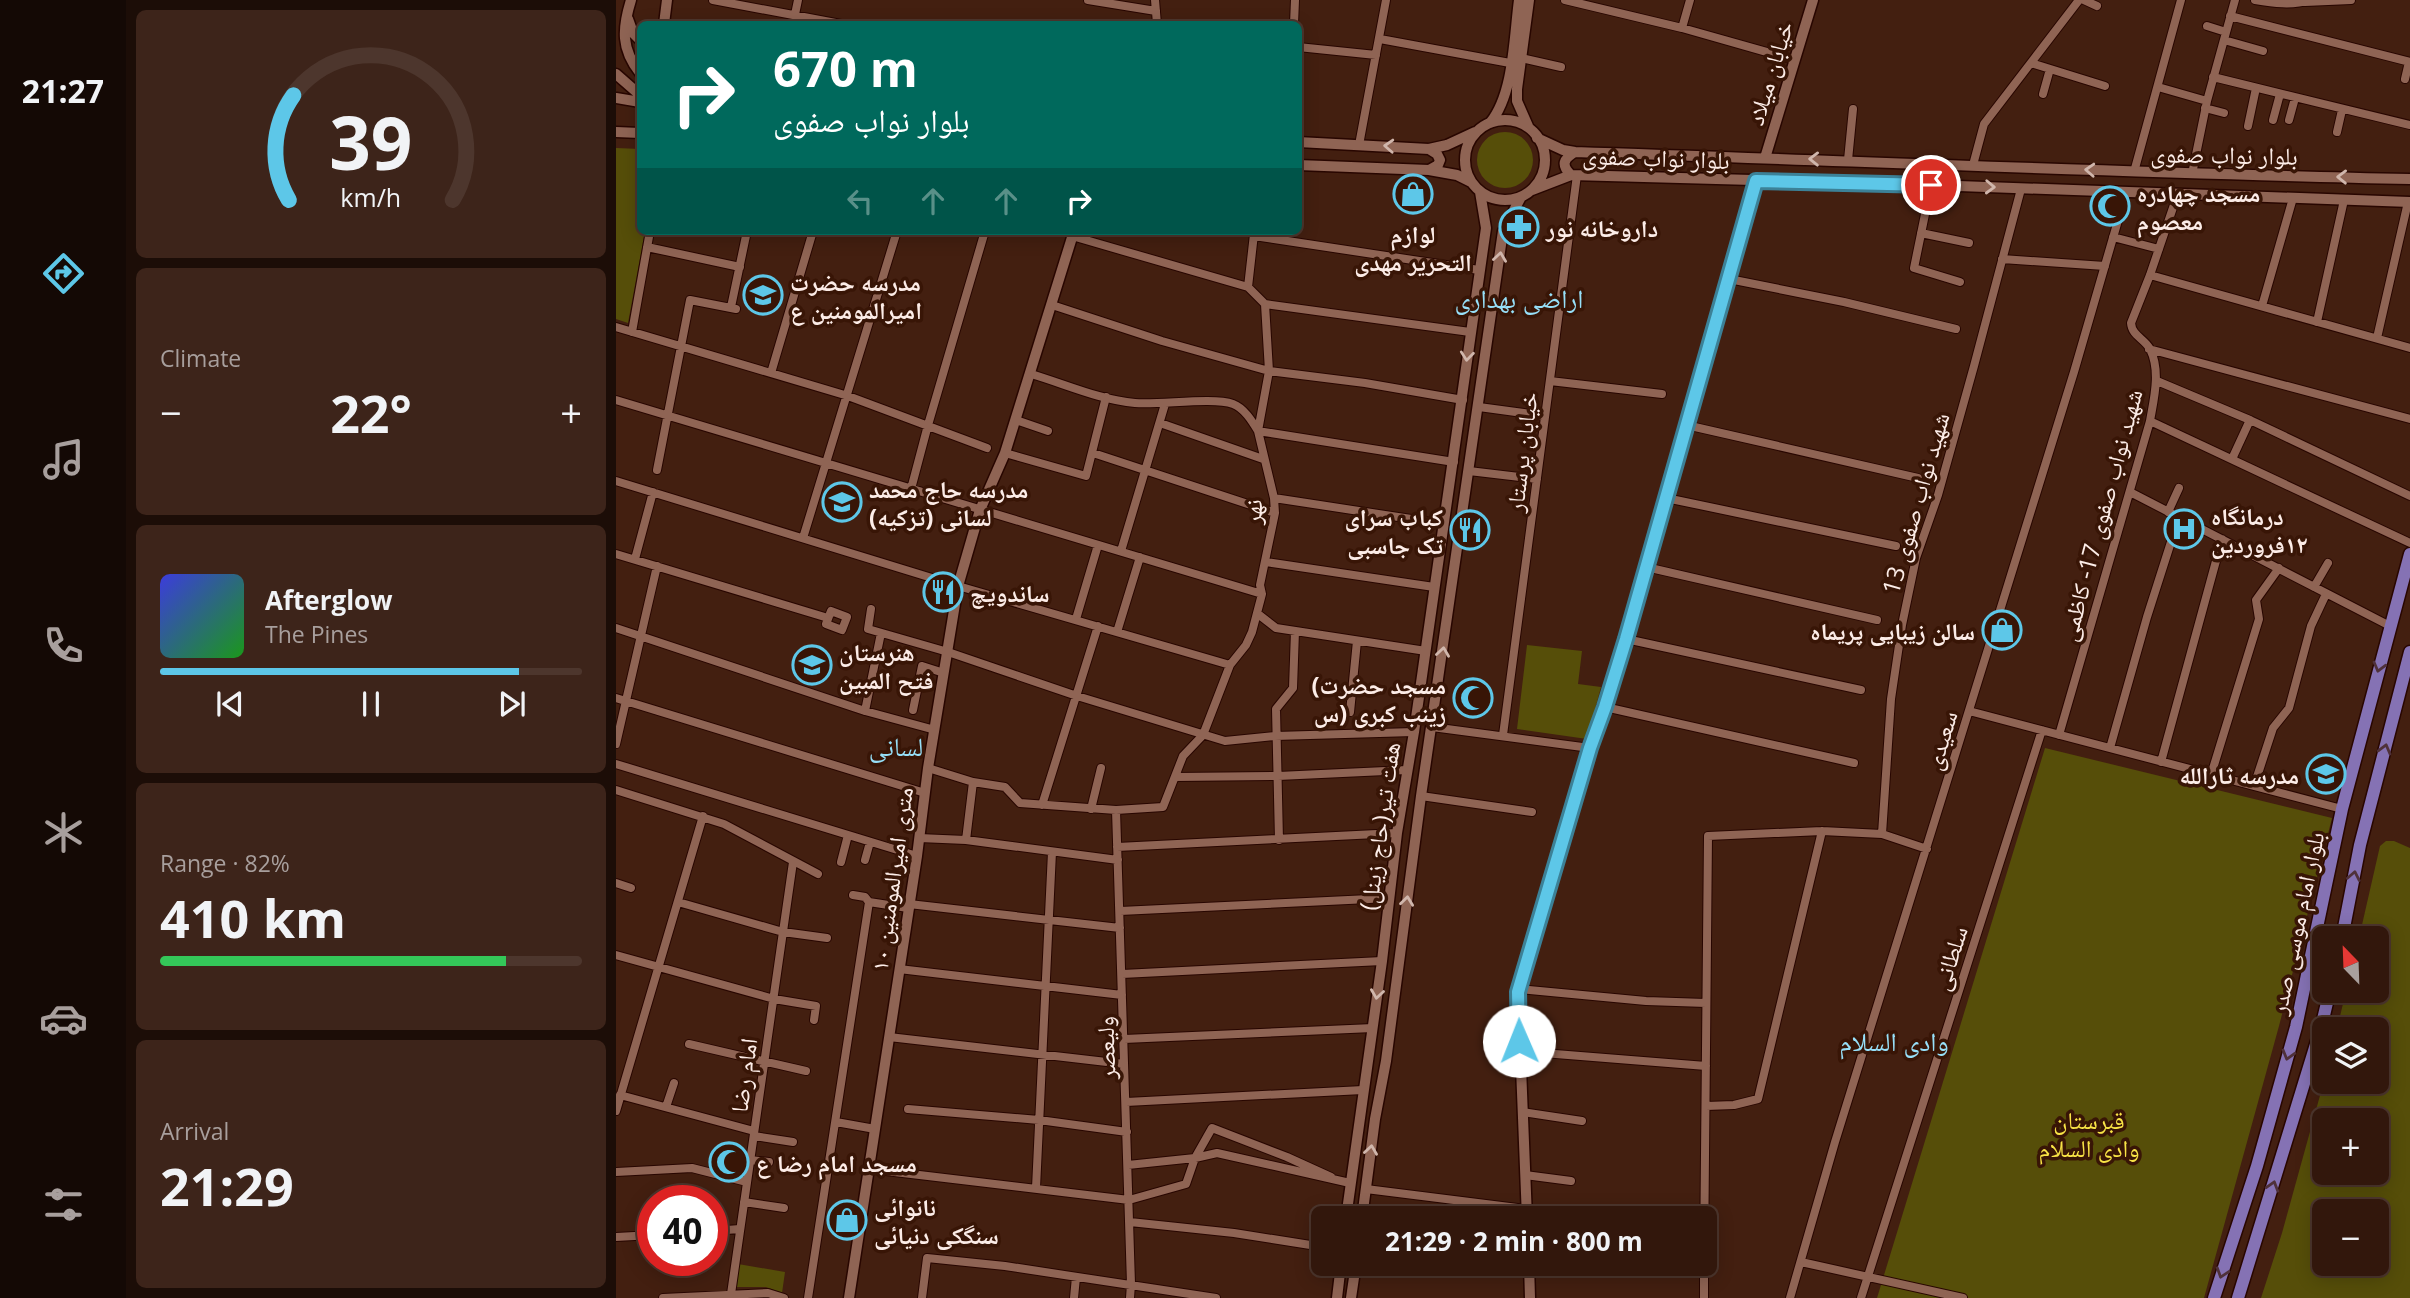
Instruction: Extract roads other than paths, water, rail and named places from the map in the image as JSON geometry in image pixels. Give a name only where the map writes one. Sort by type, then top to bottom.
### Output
[{"type":"main road","points":[[631,0],[625,44],[630,60],[637,70]]},
{"type":"main road","points":[[664,21],[667,0]]},
{"type":"main road","points":[[1478,130],[1469,142],[1465,155],[1471,182],[1480,192],[1507,200],[1521,197],[1532,190],[1541,178],[1545,151],[1528,126],[1517,101],[1519,0]]},
{"type":"main road","points":[[1490,123],[1502,107],[1516,61],[1529,0]]},
{"type":"main road","name":"خیابان میلاد","points":[[1765,159],[1813,0]]},
{"type":"main road","points":[[627,17],[637,37]]},
{"type":"main road","points":[[616,74],[637,92]]},
{"type":"main road","points":[[618,99],[637,102]]},
{"type":"main road","points":[[1302,142],[1429,149],[1447,145],[1490,123],[1502,120],[1528,126]]},
{"type":"main road","points":[[616,131],[637,133]]},
{"type":"main road","name":"بلوار نواب صفوی","points":[[1537,138],[1574,152],[1848,160],[2134,173],[2410,179]]},
{"type":"main road","points":[[1429,149],[1437,154],[1440,160],[1438,165],[1429,170]]},
{"type":"main road","points":[[1574,152],[1563,162],[1565,169],[1574,175]]},
{"type":"main road","points":[[1302,165],[1429,170],[1446,172],[1471,182]]},
{"type":"main road","name":"بلوار نواب صفوی","points":[[1532,190],[1574,175],[2409,202]]},
{"type":"main road","points":[[1526,1206],[1519,989],[1590,748],[1626,639],[1756,181]]},
{"type":"main road","name":"هفت تیر(حاج زینل)","points":[[1347,1206],[1382,961],[1396,832],[1414,732],[1486,228],[1480,192]]},
{"type":"main road","name":"هفت تیر(حاج زینل)","points":[[1364,1206],[1503,231],[1521,197]]},
{"type":"main road","points":[[1486,228],[1496,222],[1503,231]]},
{"type":"main road","name":"۱۰ متری امیرالمومنین","points":[[849,1298],[928,768],[958,586],[981,510],[1016,420],[1073,235]]},
{"type":"main road","name":"بلوار امام موسی صدر","points":[[2214,1298],[2257,1166],[2295,1027],[2342,809],[2410,554]]},
{"type":"main road","name":"بلوار امام موسی صدر","points":[[2344,926],[2360,845],[2410,652]]},
{"type":"main road","name":"بلوار امام موسی صدر","points":[[2238,1298],[2326,1003]]},
{"type":"main road","points":[[1337,1298],[1340,1276]]},
{"type":"main road","points":[[1351,1298],[1354,1276]]},
{"type":"main road","points":[[1529,1276],[1530,1298]]},
{"type":"street","points":[[713,0],[794,20],[797,0]]},
{"type":"street","points":[[1088,0],[1156,11]]},
{"type":"street","points":[[1155,0],[1157,21]]},
{"type":"street","points":[[1294,21],[1295,0]]},
{"type":"street","points":[[1359,145],[1386,0]]},
{"type":"street","points":[[1565,0],[1682,28],[1795,60]]},
{"type":"street","points":[[1682,28],[1690,0]]},
{"type":"street","points":[[1973,165],[1983,124],[2079,0]]},
{"type":"street","points":[[2084,0],[2097,6]]},
{"type":"street","points":[[2134,173],[2181,0]]},
{"type":"street","points":[[2192,174],[2206,105],[2235,0]]},
{"type":"street","points":[[2255,0],[2270,3],[2351,0]]},
{"type":"street","points":[[2231,16],[2409,62],[2405,79]]},
{"type":"street","points":[[2207,26],[2263,51]]},
{"type":"street","points":[[1380,39],[1561,67]]},
{"type":"street","points":[[1302,47],[1376,55]]},
{"type":"street","points":[[2031,63],[2105,86]]},
{"type":"street","points":[[2043,93],[2050,69]]},
{"type":"street","points":[[2213,77],[2410,125]]},
{"type":"street","points":[[2158,87],[2224,113]]},
{"type":"street","points":[[2248,126],[2256,88]]},
{"type":"street","points":[[2273,120],[2280,94]]},
{"type":"street","points":[[2289,120],[2295,98]]},
{"type":"street","points":[[1848,160],[1853,109]]},
{"type":"street","points":[[2337,132],[2342,110]]},
{"type":"street","name":"خیابان پرستار","points":[[1503,735],[1550,381],[1574,175]]},
{"type":"street","points":[[1931,185],[1914,268],[1960,282]]},
{"type":"street","name":"شهید نواب صفوی 13","points":[[1882,834],[1891,699],[1916,558],[1938,495],[2021,188]]},
{"type":"street","name":"سعیدی","points":[[1790,1298],[1835,1142],[1927,849],[2126,192]]},
{"type":"street","name":"شهید نواب صفوی 17- کاظمی","points":[[2059,735],[2150,421],[2157,382],[2150,349],[2132,330],[2131,323],[2178,193]]},
{"type":"street","points":[[2262,306],[2293,198]]},
{"type":"street","points":[[2317,322],[2344,200]]},
{"type":"street","points":[[2377,338],[2409,202]]},
{"type":"street","points":[[1921,233],[1969,243]]},
{"type":"street","points":[[632,332],[649,235]]},
{"type":"street","points":[[657,470],[690,300],[734,308],[746,235]]},
{"type":"street","points":[[771,373],[812,235]]},
{"type":"street","points":[[803,538],[896,235]]},
{"type":"street","points":[[911,489],[984,235]]},
{"type":"street","points":[[1076,235],[1248,287],[1265,304],[1470,332]]},
{"type":"street","points":[[1248,287],[1254,235]]},
{"type":"street","points":[[1260,235],[1479,270]]},
{"type":"street","points":[[2113,237],[2159,249]]},
{"type":"street","points":[[647,247],[740,267]]},
{"type":"street","points":[[2002,260],[2105,266]]},
{"type":"street","points":[[2150,275],[2410,348]]},
{"type":"street","points":[[1729,279],[1844,302],[1956,329]]},
{"type":"street","name":"نهر","points":[[1116,810],[1163,807],[1183,756],[1203,735],[1230,665],[1246,645],[1258,614],[1262,594],[1260,584],[1275,513],[1275,498],[1258,431],[1269,371],[1265,304]]},
{"type":"street","points":[[1052,305],[1162,341],[1269,371],[1365,383],[1463,400]]},
{"type":"street","points":[[616,327],[848,396],[987,448]]},
{"type":"street","points":[[2150,349],[2410,419]]},
{"type":"street","points":[[1031,374],[1133,403],[1218,401],[1234,404],[1250,418],[1258,431],[1454,462]]},
{"type":"street","points":[[1550,381],[1662,394]]},
{"type":"street","points":[[2157,382],[2250,420],[2410,496]]},
{"type":"street","points":[[1005,453],[1086,476],[1106,397]]},
{"type":"street","points":[[616,400],[1262,594]]},
{"type":"street","points":[[1121,551],[1165,404]]},
{"type":"street","points":[[1479,407],[1545,416]]},
{"type":"street","points":[[1016,420],[1048,431]]},
{"type":"street","points":[[2232,459],[2250,420]]},
{"type":"street","points":[[2150,421],[2410,543]]},
{"type":"street","points":[[1160,424],[1263,459]]},
{"type":"street","points":[[1686,425],[1918,478]]},
{"type":"street","points":[[1093,453],[1275,513]]},
{"type":"street","points":[[1469,471],[1537,479]]},
{"type":"street","points":[[616,481],[958,586],[1230,665]]},
{"type":"street","points":[[2168,512],[2179,488]]},
{"type":"street","points":[[635,559],[653,492]]},
{"type":"street","points":[[2130,492],[2390,626]]},
{"type":"street","points":[[1275,498],[1444,524]]},
{"type":"street","points":[[1666,498],[1896,546]]},
{"type":"street","points":[[2110,748],[2179,517]]},
{"type":"street","points":[[2161,762],[2222,539]]},
{"type":"street","points":[[1076,620],[1098,545]]},
{"type":"street","points":[[616,554],[828,618]]},
{"type":"street","points":[[1117,632],[1140,557]]},
{"type":"street","points":[[1266,562],[1434,587]]},
{"type":"street","points":[[2314,587],[2329,563]]},
{"type":"street","points":[[616,744],[657,566]]},
{"type":"street","points":[[1646,567],[1877,620]]},
{"type":"street","points":[[2211,775],[2259,618],[2256,600],[2279,568]]},
{"type":"street","points":[[2254,786],[2273,727],[2289,708],[2311,626],[2326,594]]},
{"type":"street","points":[[872,609],[868,629],[1225,741],[1275,736],[1414,732]]},
{"type":"street","points":[[1258,614],[1276,628],[1426,651]]},
{"type":"street","points":[[1042,806],[1098,626]]},
{"type":"street","points":[[616,628],[865,711],[935,730]]},
{"type":"street","points":[[1279,840],[1276,709],[1293,688],[1295,631]]},
{"type":"street","points":[[865,711],[881,633]]},
{"type":"street","points":[[1626,639],[1861,690]]},
{"type":"street","points":[[1350,712],[1357,641]]},
{"type":"street","points":[[913,710],[922,666],[944,673]]},
{"type":"street","points":[[616,698],[925,793]]},
{"type":"street","points":[[1605,707],[1854,763]]},
{"type":"street","points":[[1969,711],[2342,809]]},
{"type":"street","points":[[1432,727],[1590,748]]},
{"type":"street","name":"سلطانی","points":[[1861,1298],[2042,730]]},
{"type":"street","points":[[616,764],[917,856]]},
{"type":"street","points":[[928,768],[973,782],[1005,787],[1020,803],[1116,810]]},
{"type":"street","points":[[1091,809],[1101,768]]},
{"type":"street","points":[[1175,777],[1278,776],[1407,770]]},
{"type":"street","points":[[966,841],[973,782]]},
{"type":"street","points":[[616,790],[724,824],[818,874]]},
{"type":"street","points":[[1421,796],[1532,812]]},
{"type":"street","name":"ولیعصر","points":[[1116,810],[1132,1284],[1130,1298]]},
{"type":"street","points":[[616,1111],[704,816]]},
{"type":"street","points":[[1706,1107],[1734,1105],[1758,1099],[1822,831]]},
{"type":"street","points":[[1705,1206],[1707,836],[1822,831],[1882,834],[1927,849]]},
{"type":"street","points":[[1118,847],[1396,832]]},
{"type":"street","points":[[841,862],[848,835]]},
{"type":"street","points":[[919,838],[966,841],[1118,860]]},
{"type":"street","points":[[865,860],[870,842]]},
{"type":"street","points":[[1037,1188],[1052,852]]},
{"type":"street","name":"امام رضا","points":[[731,1294],[793,862]]},
{"type":"street","points":[[616,883],[631,888]]},
{"type":"street","points":[[853,895],[864,897],[869,902],[1120,928]]},
{"type":"street","points":[[1119,911],[1390,898]]},
{"type":"street","points":[[678,902],[783,932],[827,938]]},
{"type":"street","points":[[808,1298],[869,902]]},
{"type":"street","points":[[616,955],[774,999],[816,1006],[814,1020]]},
{"type":"street","points":[[1122,974],[1382,961]]},
{"type":"street","points":[[899,969],[1122,995]]},
{"type":"street","points":[[1519,989],[1646,1001],[1706,1003]]},
{"type":"street","points":[[1124,1039],[1373,1028]]},
{"type":"street","points":[[889,1037],[1125,1064]]},
{"type":"street","points":[[689,1044],[806,1071]]},
{"type":"street","points":[[1519,1051],[1706,1066]]},
{"type":"street","points":[[666,1107],[674,1083]]},
{"type":"street","points":[[1126,1102],[1363,1090]]},
{"type":"street","points":[[620,1095],[793,1142]]},
{"type":"street","points":[[908,1109],[1039,1120],[1127,1132]]},
{"type":"street","points":[[1522,1112],[1582,1121]]},
{"type":"street","points":[[836,1122],[875,1129]]},
{"type":"street","points":[[869,1169],[1129,1200],[1186,1184],[1195,1158],[1212,1128],[1331,1177]]},
{"type":"street","points":[[1128,1165],[1217,1153],[1350,1183]]},
{"type":"street","points":[[750,1160],[769,1162]]},
{"type":"street","points":[[616,1172],[692,1168],[747,1182]]},
{"type":"street","points":[[1525,1175],[1571,1181]]},
{"type":"street","points":[[1366,1189],[1479,1206]]},
{"type":"street","points":[[744,1202],[784,1208]]},
{"type":"street","points":[[1129,1222],[1234,1233],[1311,1245]]},
{"type":"street","points":[[728,1230],[740,1229]]},
{"type":"street","points":[[616,1237],[637,1236]]},
{"type":"street","points":[[922,1298],[927,1258],[1132,1284],[1216,1298]]},
{"type":"street","points":[[1801,1262],[1962,1298]]},
{"type":"street","points":[[1704,1276],[1704,1298]]},
{"type":"street","points":[[1074,1298],[1076,1277]]},
{"type":"street","points":[[663,1298],[768,1293],[784,1298]]},
{"type":"place","name":"لوازم التحریر مهدی","points":[[1413,194]]},
{"type":"place","name":"مسجد چهادره معصوم","points":[[2110,206]]},
{"type":"place","name":"داروخانه نور","points":[[1519,227]]},
{"type":"place","name":"مدرسه حضرت امیرالمومنین ع","points":[[763,295]]},
{"type":"place","name":"مدرسه حاج محمد لسانی (تزکیه)","points":[[842,502]]},
{"type":"place","name":"درمانگاه ١٢فروردین","points":[[2184,529]]},
{"type":"place","name":"کباب سرای تک جاسبی","points":[[1470,530]]},
{"type":"place","name":"ساندویچ","points":[[943,592]]},
{"type":"place","name":"سالن زیبایی پریماه","points":[[2002,630]]},
{"type":"place","name":"هنرستان فتح المبین","points":[[812,665]]},
{"type":"place","name":"(مسجد حضرت زینب کبری (س","points":[[1473,698]]},
{"type":"place","name":"مدرسه ثارالله","points":[[2326,774]]},
{"type":"place","name":"مسجد امام رضا ع","points":[[729,1162]]},
{"type":"place","name":"نانوائی سنگکی دنیائی","points":[[847,1220]]},
{"type":"district","name":"اراضی بهداری","points":[[1519,298]]},
{"type":"district","name":"لسانی","points":[[896,746]]},
{"type":"district","name":"وادی السلام","points":[[1894,1041]]},
{"type":"park label","name":"قبرستان وادی السلام","points":[[2089,1133]]}]
